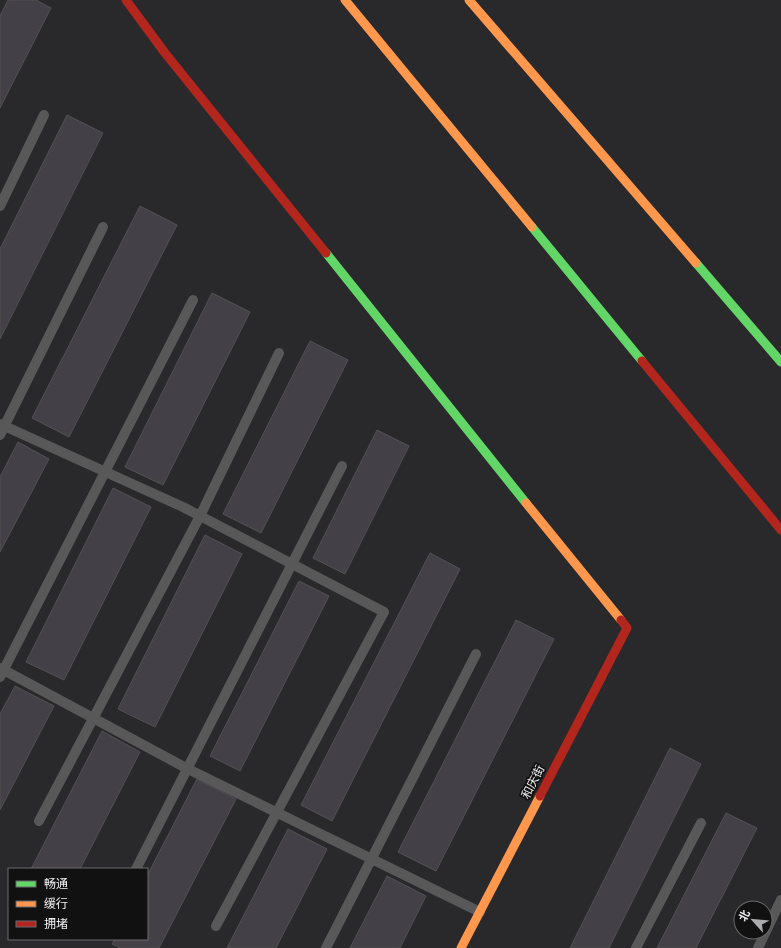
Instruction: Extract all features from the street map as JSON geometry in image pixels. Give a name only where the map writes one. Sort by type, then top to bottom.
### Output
[{"type":"main road","name":"和庆街","points":[[126,0],[164,53],[627,628],[461,948]]},
{"type":"main road","points":[[345,0],[781,530]]},
{"type":"main road","points":[[469,0],[781,362]]},
{"type":"lane","points":[[0,206],[44,115]]},
{"type":"lane","points":[[103,227],[1,429],[105,472],[200,516],[384,612],[216,926]]},
{"type":"lane","points":[[193,300],[1,671],[93,717],[188,769],[480,912]]},
{"type":"lane","points":[[39,821],[200,516],[279,353]]},
{"type":"lane","points":[[137,868],[342,466]]},
{"type":"lane","points":[[326,948],[476,654]]},
{"type":"lane","points":[[636,948],[701,823]]},
{"type":"lane","points":[[758,948],[781,900]]},
{"type":"building","points":[[8,0],[36,0],[51,8],[0,108],[0,16]]},
{"type":"building","points":[[67,115],[103,133],[0,339],[0,249]]},
{"type":"building","points":[[140,206],[177,225],[69,437],[32,418]]},
{"type":"building","points":[[212,293],[250,312],[163,485],[125,467]]},
{"type":"building","points":[[310,341],[348,360],[261,533],[223,514]]},
{"type":"building","points":[[377,430],[409,446],[345,574],[313,558]]},
{"type":"building","points":[[18,442],[49,459],[0,552],[0,477]]},
{"type":"building","points":[[113,488],[151,507],[64,680],[26,662]]},
{"type":"building","points":[[205,535],[242,554],[155,727],[118,709]]},
{"type":"building","points":[[430,553],[460,569],[332,821],[301,805]]},
{"type":"building","points":[[299,581],[329,596],[240,771],[210,756]]},
{"type":"building","points":[[516,620],[554,639],[436,871],[398,852]]},
{"type":"building","points":[[15,686],[54,706],[0,810],[0,714]]},
{"type":"building","points":[[102,731],[140,752],[81,868],[32,868]]},
{"type":"building","points":[[670,748],[701,764],[609,948],[570,948]]},
{"type":"building","points":[[197,779],[236,799],[159,948],[120,948],[112,944],[114,940],[148,940],[148,874]]},
{"type":"building","points":[[726,813],[757,828],[696,948],[657,948]]},
{"type":"building","points":[[288,829],[327,849],[276,948],[227,948]]},
{"type":"building","points":[[387,876],[426,896],[400,948],[350,948]]},
{"type":"traffic: fast","points":[[532,227],[642,361]]},
{"type":"traffic: fast","points":[[326,253],[526,503]]},
{"type":"traffic: fast","points":[[696,263],[781,362]]},
{"type":"traffic: slow","points":[[345,0],[532,227]]},
{"type":"traffic: slow","points":[[469,0],[696,263]]},
{"type":"traffic: slow","points":[[526,503],[621,620]]},
{"type":"traffic: slow","points":[[461,948],[540,796]]},
{"type":"traffic: jam","points":[[126,0],[165,53],[326,253]]},
{"type":"traffic: jam","points":[[642,361],[781,530]]},
{"type":"traffic: jam","points":[[540,796],[627,628],[621,620]]}]
